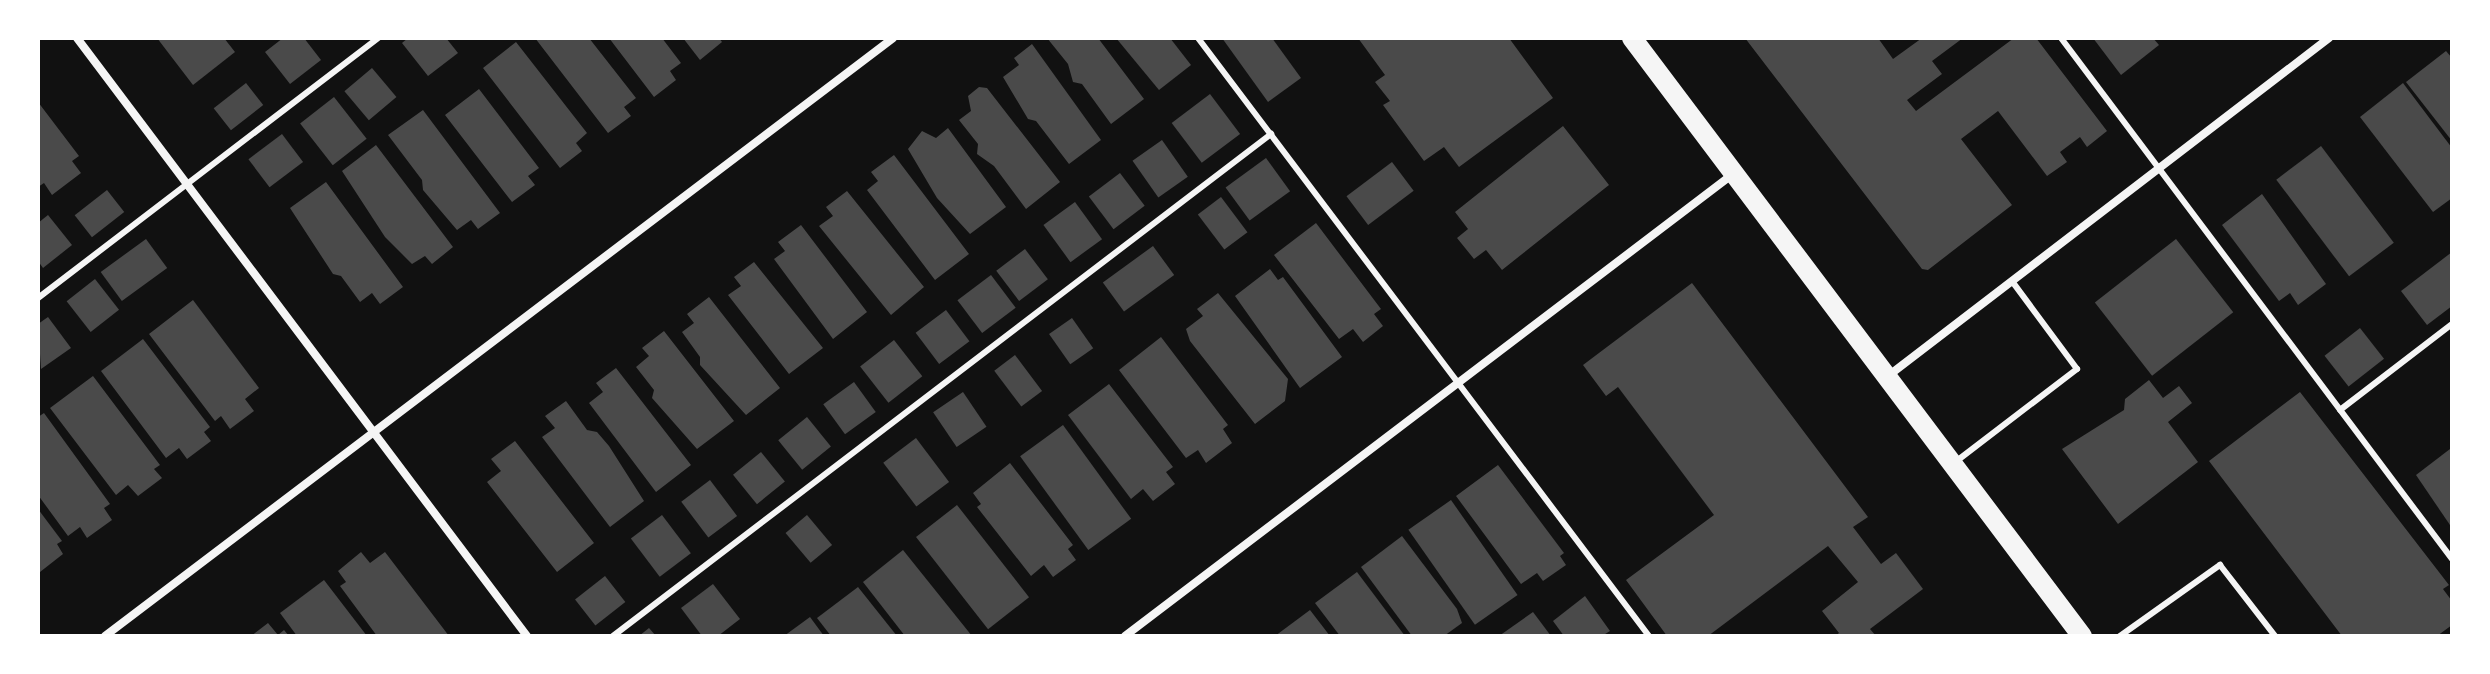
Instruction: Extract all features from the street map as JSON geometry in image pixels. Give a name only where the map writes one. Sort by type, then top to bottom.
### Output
[{"type":"main road","points":[[1632,38],[2082,636]]},
{"type":"street","points":[[77,38],[527,636]]},
{"type":"street","points":[[105,636],[893,38]]},
{"type":"street","points":[[1887,376],[2329,38]]},
{"type":"street","points":[[1125,636],[1734,174]]},
{"type":"lane","points":[[38,298],[378,38]]},
{"type":"lane","points":[[1198,38],[1646,633],[1635,636]]},
{"type":"lane","points":[[2061,38],[2452,559]]},
{"type":"lane","points":[[613,636],[1271,134]]},
{"type":"lane","points":[[1953,464],[2077,369],[2012,281]]},
{"type":"lane","points":[[2340,410],[2452,324]]},
{"type":"lane","points":[[2120,636],[2220,565],[2275,636]]},
{"type":"building","points":[[157,38],[224,38],[235,52],[193,85]]},
{"type":"building","points":[[283,38],[304,38],[321,60],[290,84],[265,52]]},
{"type":"building","points":[[408,38],[446,38],[458,53],[428,76],[402,43]]},
{"type":"building","points":[[535,38],[589,38],[636,98],[624,107],[631,116],[608,133]]},
{"type":"building","points":[[609,38],[662,38],[681,63],[670,71],[676,80],[654,97]]},
{"type":"building","points":[[683,38],[719,38],[722,42],[700,60]]},
{"type":"building","points":[[1047,38],[1098,38],[1144,99],[1111,124],[1082,84],[1073,82],[1068,64]]},
{"type":"building","points":[[1116,38],[1170,38],[1191,65],[1159,90]]},
{"type":"building","points":[[1222,38],[1272,38],[1301,78],[1268,102]]},
{"type":"building","points":[[1358,38],[1509,38],[1553,98],[1459,167],[1444,147],[1424,161],[1383,105],[1390,101],[1375,82],[1385,75]]},
{"type":"building","points":[[1745,38],[1878,38],[1893,59],[1922,38],[1963,38],[1932,61],[1942,74],[1907,100],[1916,111],[2014,38],[2036,38],[2107,131],[2087,147],[2080,137],[2060,152],[2067,162],[2047,176],[1998,111],[1961,139],[2012,205],[1928,270],[1922,269]]},
{"type":"building","points":[[2093,38],[2153,38],[2159,45],[2121,75]]},
{"type":"building","points":[[516,42],[587,133],[576,143],[582,151],[560,168],[483,68]]},
{"type":"building","points":[[1032,44],[1101,140],[1069,164],[1036,121],[1028,119],[1003,77],[1019,65],[1014,58]]},
{"type":"building","points":[[2446,51],[2452,58],[2452,141],[2406,82]]},
{"type":"building","points":[[372,68],[396,97],[369,120],[344,91]]},
{"type":"building","points":[[246,83],[263,105],[231,130],[214,108]]},
{"type":"building","points":[[2403,83],[2452,148],[2452,198],[2433,212],[2360,117]]},
{"type":"building","points":[[979,87],[987,88],[1060,182],[1026,209],[994,166],[977,154],[978,144],[959,120],[971,111],[968,96]]},
{"type":"building","points":[[479,89],[539,168],[528,176],[535,185],[512,202],[445,115]]},
{"type":"building","points":[[1210,94],[1240,134],[1202,163],[1172,123]]},
{"type":"building","points":[[334,97],[367,139],[333,165],[300,123]]},
{"type":"building","points":[[38,102],[79,156],[72,161],[81,173],[52,195],[44,183],[38,187]]},
{"type":"building","points":[[423,110],[500,213],[478,229],[471,220],[457,230],[423,190],[422,180],[388,135]]},
{"type":"building","points":[[1563,126],[1609,185],[1502,270],[1486,250],[1474,259],[1457,238],[1468,229],[1455,212]]},
{"type":"building","points":[[948,128],[1006,207],[970,234],[937,198],[908,149],[922,131],[936,138]]},
{"type":"building","points":[[282,134],[303,162],[270,187],[248,159]]},
{"type":"building","points":[[1162,140],[1188,177],[1158,198],[1133,161]]},
{"type":"building","points":[[376,145],[453,247],[432,264],[425,256],[412,264],[385,237],[342,171]]},
{"type":"building","points":[[2321,146],[2394,243],[2349,276],[2276,180]]},
{"type":"building","points":[[894,155],[969,254],[935,280],[867,190],[878,181],[871,172]]},
{"type":"building","points":[[1266,158],[1290,191],[1250,221],[1226,187]]},
{"type":"building","points":[[1392,162],[1414,191],[1368,225],[1346,196]]},
{"type":"building","points":[[1120,173],[1145,206],[1114,229],[1089,196]]},
{"type":"building","points":[[326,182],[403,287],[380,304],[372,293],[360,302],[341,276],[333,274],[290,208]]},
{"type":"building","points":[[107,190],[124,212],[92,237],[75,215]]},
{"type":"building","points":[[847,191],[924,287],[891,315],[819,226],[833,216],[826,207]]},
{"type":"building","points":[[2262,194],[2326,284],[2298,305],[2290,293],[2279,301],[2222,225]]},
{"type":"building","points":[[1221,197],[1247,232],[1224,250],[1198,214]]},
{"type":"building","points":[[1075,202],[1102,239],[1070,262],[1043,225]]},
{"type":"building","points":[[48,215],[72,245],[43,268],[38,261],[38,223]]},
{"type":"building","points":[[1316,223],[1381,309],[1374,314],[1383,326],[1363,342],[1353,329],[1339,339],[1274,255]]},
{"type":"building","points":[[801,225],[867,312],[833,339],[774,259],[785,251],[778,242]]},
{"type":"building","points":[[146,239],[167,268],[122,301],[101,272]]},
{"type":"building","points":[[2176,239],[2233,312],[2152,376],[2095,302]]},
{"type":"building","points":[[1153,246],[1174,275],[1124,312],[1103,282]]},
{"type":"building","points":[[1025,249],[1048,279],[1019,301],[996,271]]},
{"type":"building","points":[[2452,252],[2452,306],[2427,325],[2401,291]]},
{"type":"building","points":[[754,262],[823,348],[789,374],[728,295],[741,286],[734,277]]},
{"type":"building","points":[[1270,269],[1278,280],[1283,277],[1342,357],[1300,388],[1235,296]]},
{"type":"building","points":[[991,275],[1016,308],[982,333],[957,300]]},
{"type":"building","points":[[95,279],[119,310],[91,332],[67,301]]},
{"type":"building","points":[[1692,283],[1868,517],[1853,527],[1881,564],[1896,553],[1923,589],[1870,629],[1876,636],[1835,636],[1839,633],[1822,611],[1858,582],[1828,546],[1708,636],[1667,636],[1626,580],[1714,515],[1618,387],[1606,396],[1583,365]]},
{"type":"building","points":[[1218,293],[1288,379],[1285,401],[1255,424],[1190,341],[1186,329],[1203,316],[1197,309]]},
{"type":"building","points":[[709,297],[780,388],[746,415],[700,365],[700,357],[682,332],[694,323],[687,314]]},
{"type":"building","points":[[193,300],[259,388],[245,399],[254,411],[230,429],[221,416],[215,421],[149,334]]},
{"type":"building","points":[[946,310],[969,341],[939,364],[916,333]]},
{"type":"building","points":[[48,317],[71,348],[41,369],[38,324]]},
{"type":"building","points":[[1072,318],[1093,348],[1070,364],[1049,334]]},
{"type":"building","points":[[2360,328],[2384,359],[2349,386],[2325,356]]},
{"type":"building","points":[[664,331],[734,421],[697,449],[652,398],[654,390],[636,367],[649,356],[642,348]]},
{"type":"building","points":[[1161,337],[1228,425],[1223,429],[1232,443],[1206,463],[1198,450],[1186,458],[1119,370]]},
{"type":"building","points":[[143,339],[210,427],[204,432],[211,441],[187,459],[179,448],[166,458],[101,371]]},
{"type":"building","points":[[894,340],[922,376],[888,403],[860,366]]},
{"type":"building","points":[[1015,355],[1042,391],[1021,407],[994,371]]},
{"type":"building","points":[[616,368],[691,465],[656,492],[589,403],[603,392],[596,383]]},
{"type":"building","points":[[93,376],[160,465],[154,469],[162,478],[138,496],[128,485],[116,495],[50,408]]},
{"type":"building","points":[[2149,380],[2163,398],[2179,386],[2192,403],[2168,422],[2198,462],[2118,524],[2062,449],[2124,410],[2125,399]]},
{"type":"building","points":[[854,382],[876,412],[845,434],[823,404]]},
{"type":"building","points":[[1109,384],[1173,467],[1166,472],[1175,484],[1153,501],[1143,489],[1131,499],[1068,415]]},
{"type":"building","points":[[963,392],[986,427],[957,447],[933,412]]},
{"type":"building","points":[[2300,392],[2449,585],[2443,589],[2452,601],[2452,625],[2437,636],[2342,636],[2209,461]]},
{"type":"building","points":[[566,401],[587,430],[597,432],[609,446],[644,501],[610,527],[542,437],[555,428],[545,416]]},
{"type":"building","points":[[44,413],[110,504],[104,508],[112,520],[87,538],[80,527],[68,536],[38,495],[38,417]]},
{"type":"building","points":[[807,417],[831,447],[802,470],[778,440]]},
{"type":"building","points":[[1063,425],[1131,519],[1088,550],[1020,456]]},
{"type":"building","points":[[916,438],[949,482],[916,507],[883,463]]},
{"type":"building","points":[[515,441],[594,543],[557,572],[487,482],[501,471],[491,459]]},
{"type":"building","points":[[2450,449],[2452,451],[2452,528],[2416,475]]},
{"type":"building","points":[[761,452],[785,482],[757,504],[733,475]]},
{"type":"building","points":[[1010,463],[1073,545],[1068,549],[1076,560],[1053,577],[1044,565],[1031,576],[977,507],[981,504],[973,493]]},
{"type":"building","points":[[1498,465],[1564,553],[1560,556],[1566,565],[1543,581],[1537,573],[1521,584],[1456,496]]},
{"type":"building","points":[[710,480],[737,516],[708,538],[681,502]]},
{"type":"building","points":[[1451,500],[1518,595],[1475,625],[1408,530]]},
{"type":"building","points":[[957,505],[1029,597],[988,629],[916,537]]},
{"type":"building","points":[[38,509],[62,541],[57,544],[63,554],[40,572]]},
{"type":"building","points":[[662,515],[691,553],[660,577],[631,538]]},
{"type":"building","points":[[807,515],[832,545],[811,563],[786,533]]},
{"type":"building","points":[[1402,536],[1457,609],[1462,623],[1444,636],[1412,636],[1361,567]]},
{"type":"building","points":[[903,550],[972,636],[905,636],[863,582]]},
{"type":"building","points":[[361,552],[370,563],[385,552],[449,636],[377,636],[340,586],[346,582],[338,571]]},
{"type":"building","points":[[1357,572],[1405,636],[1340,636],[1315,603]]},
{"type":"building","points":[[605,576],[625,602],[595,625],[575,599]]},
{"type":"building","points":[[324,580],[367,636],[297,636],[280,613]]},
{"type":"building","points":[[713,584],[740,619],[718,636],[702,636],[681,608]]},
{"type":"building","points":[[858,587],[897,636],[831,636],[817,618]]},
{"type":"building","points":[[1585,596],[1610,631],[1602,636],[1564,636],[1553,621]]},
{"type":"building","points":[[1310,610],[1330,636],[1275,636]]},
{"type":"building","points":[[1533,612],[1551,636],[1499,636]]},
{"type":"building","points":[[810,617],[824,636],[784,636]]},
{"type":"building","points":[[268,623],[278,635],[284,630],[289,636],[251,636]]},
{"type":"building","points":[[649,628],[656,636],[639,636]]}]
